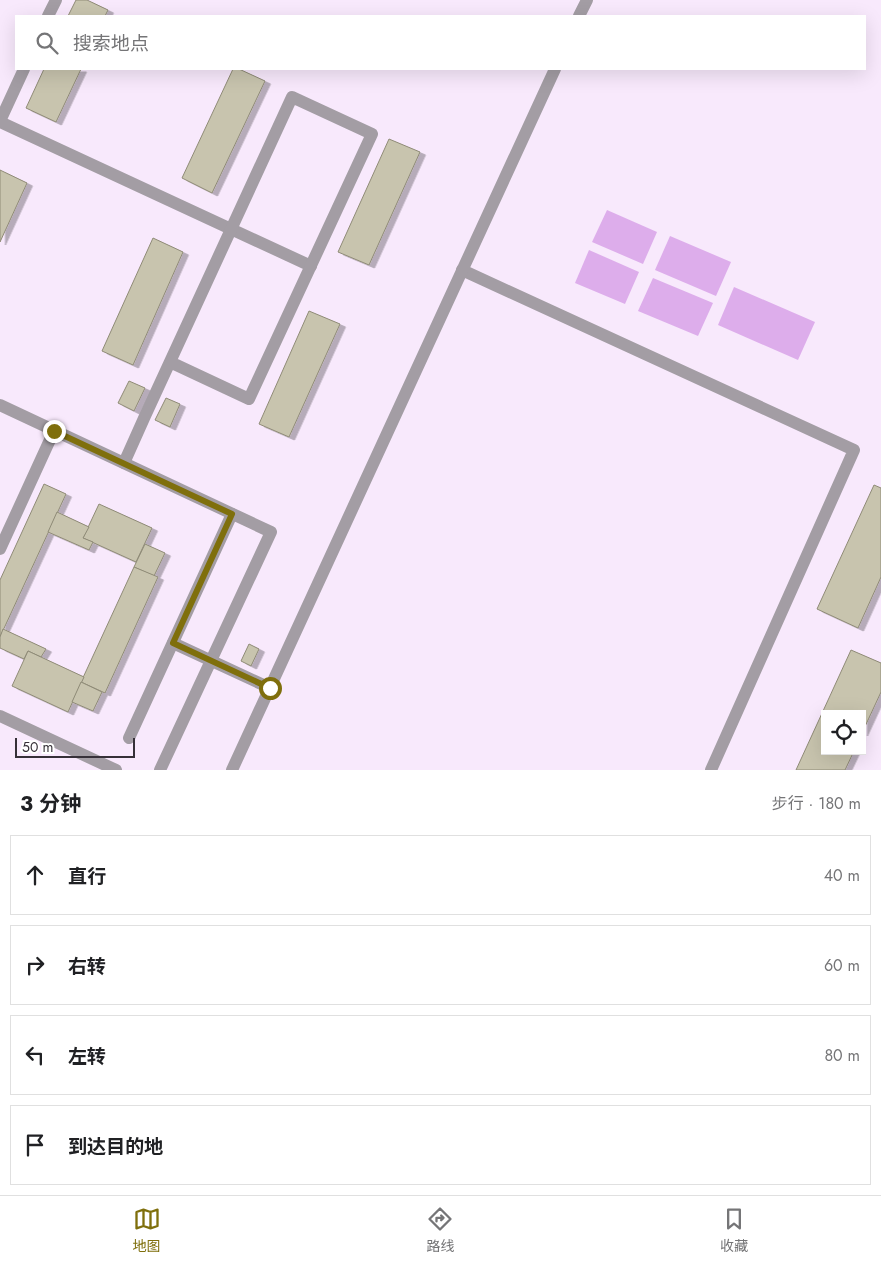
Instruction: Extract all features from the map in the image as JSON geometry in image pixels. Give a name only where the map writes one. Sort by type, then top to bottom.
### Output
[{"type":"lane","points":[[48,15],[56,0]]},
{"type":"lane","points":[[579,15],[586,0]]},
{"type":"lane","points":[[24,70],[0,122],[311,266]]},
{"type":"lane","points":[[238,768],[270,688],[555,70]]},
{"type":"lane","points":[[124,463],[170,362],[232,229],[292,97],[372,134],[250,399],[170,362]]},
{"type":"lane","points":[[462,270],[854,450],[711,770]]},
{"type":"lane","points":[[0,405],[271,532],[160,770]]},
{"type":"lane","points":[[0,549],[54,431]]},
{"type":"lane","points":[[129,738],[232,514]]},
{"type":"lane","points":[[173,643],[270,688]]},
{"type":"lane","points":[[0,716],[116,770]]},
{"type":"shaded area","points":[[607,210],[657,232],[643,264],[592,242]]},
{"type":"shaded area","points":[[670,236],[731,262],[716,296],[655,270]]},
{"type":"shaded area","points":[[589,250],[639,272],[625,304],[575,283]]},
{"type":"shaded area","points":[[653,278],[713,303],[698,336],[638,311]]},
{"type":"shaded area","points":[[734,287],[815,322],[798,360],[718,325]]},
{"type":"building","points":[[76,0],[87,0],[108,10],[106,15],[68,15]]},
{"type":"building","points":[[44,70],[81,70],[56,122],[26,108]]},
{"type":"building","points":[[233,70],[241,70],[265,81],[212,193],[182,178]]},
{"type":"building","points":[[389,139],[420,152],[369,265],[338,252]]},
{"type":"building","points":[[0,170],[27,183],[0,242]]},
{"type":"building","points":[[153,238],[183,252],[133,365],[102,351]]},
{"type":"building","points":[[309,311],[340,324],[289,437],[259,424]]},
{"type":"building","points":[[129,381],[145,388],[134,411],[118,403]]},
{"type":"building","points":[[166,398],[180,404],[170,427],[155,420]]},
{"type":"building","points":[[44,484],[66,494],[0,637],[0,580]]},
{"type":"building","points":[[874,485],[881,488],[881,577],[858,628],[817,609]]},
{"type":"building","points":[[99,504],[152,528],[136,562],[83,538]]},
{"type":"building","points":[[57,512],[89,527],[83,538],[93,542],[89,550],[48,532]]},
{"type":"building","points":[[145,544],[165,553],[154,576],[134,567]]},
{"type":"building","points":[[134,567],[158,577],[105,693],[81,682]]},
{"type":"building","points":[[3,629],[46,649],[41,657],[28,651],[24,659],[0,648],[0,637]]},
{"type":"building","points":[[249,644],[259,649],[251,666],[241,661]]},
{"type":"building","points":[[851,650],[881,663],[881,692],[866,724],[866,710],[824,710]]},
{"type":"building","points":[[28,651],[84,677],[68,712],[12,686]]},
{"type":"building","points":[[81,682],[102,692],[93,711],[72,702]]},
{"type":"building","points":[[821,715],[821,755],[852,755],[845,770],[796,770]]},
{"type":"route","points":[[54,431],[232,514],[173,643],[270,688]]}]
